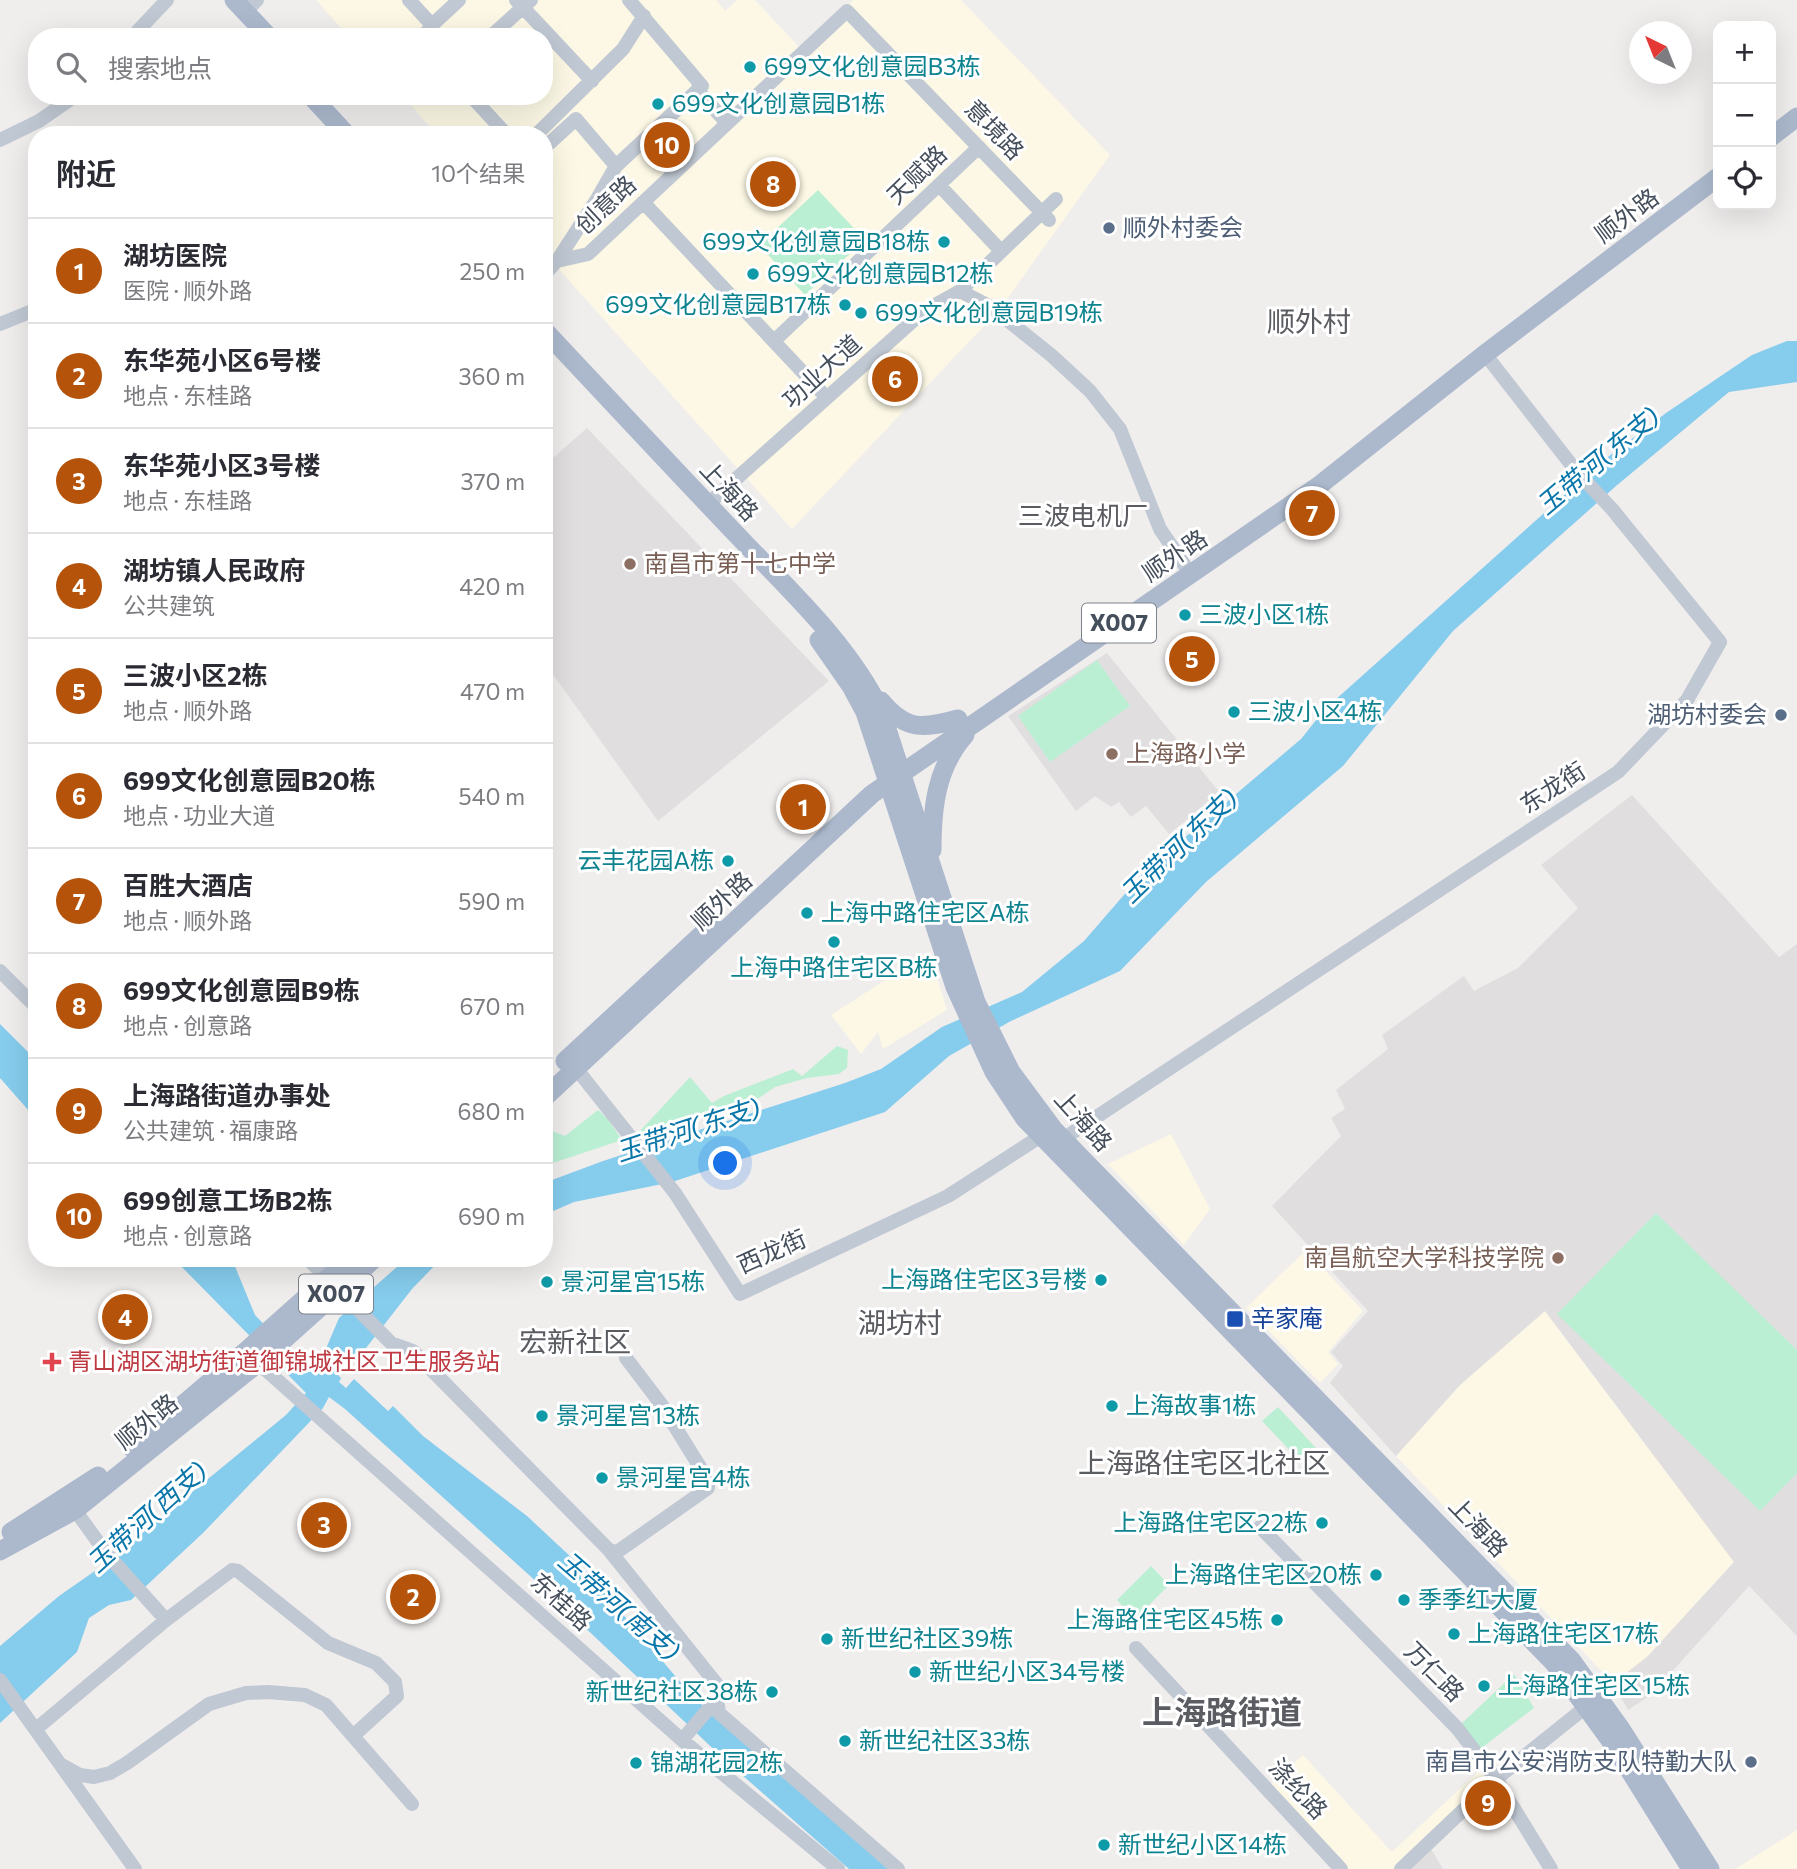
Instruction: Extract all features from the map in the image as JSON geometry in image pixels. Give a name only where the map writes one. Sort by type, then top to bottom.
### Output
[{"type":"main road","points":[[220,0],[246,28]]},
{"type":"main road","points":[[246,4],[263,28]]},
{"type":"main road","points":[[1776,117],[1797,101]]},
{"type":"main road","points":[[319,105],[339,126]]},
{"type":"main road","points":[[333,105],[353,126]]},
{"type":"main road","points":[[1776,133],[1797,117]]},
{"type":"main road","name":"顺外路","points":[[892,771],[958,719],[1268,508],[1713,165]]},
{"type":"main road","name":"顺外路","points":[[553,1087],[572,1064],[844,804],[892,771],[979,719],[1270,521],[1713,181]]},
{"type":"main road","name":"上海路","points":[[553,340],[820,625],[870,688],[881,710],[892,771],[955,987],[971,1007]]},
{"type":"main road","name":"上海路","points":[[553,354],[804,621],[851,686],[892,771],[932,869],[971,1007],[1024,1119],[1545,1653],[1587,1706],[1691,1869]]},
{"type":"main road","points":[[870,688],[897,718],[911,725],[930,727],[958,719]]},
{"type":"main road","points":[[932,869],[932,820],[937,784],[949,757],[979,719]]},
{"type":"main road","name":"顺外路","points":[[553,1075],[572,1064]]},
{"type":"main road","name":"上海路","points":[[1003,1072],[1063,1139],[1572,1661],[1621,1728],[1710,1869]]},
{"type":"main road","name":"顺外路","points":[[340,1291],[347,1267]]},
{"type":"main road","name":"顺外路","points":[[0,1551],[75,1510],[291,1322],[340,1291],[365,1267]]},
{"type":"main road","name":"顺外路","points":[[0,1538],[89,1484],[252,1357]]},
{"type":"street","points":[[141,28],[167,0]]},
{"type":"street","points":[[409,0],[425,28]]},
{"type":"street","points":[[430,28],[459,0]]},
{"type":"street","points":[[553,265],[616,166],[702,86],[629,0]]},
{"type":"street","points":[[499,28],[524,3],[546,28]]},
{"type":"street","name":"创意路","points":[[557,261],[588,254],[847,11]]},
{"type":"street","name":"意境路","points":[[847,11],[1046,216]]},
{"type":"street","points":[[545,126],[623,49],[643,16]]},
{"type":"street","points":[[553,36],[592,81]]},
{"type":"street","points":[[697,90],[727,123]]},
{"type":"street","points":[[29,126],[62,105]]},
{"type":"street","points":[[479,105],[499,126]]},
{"type":"street","points":[[553,140],[576,119],[616,166]]},
{"type":"street","points":[[0,140],[28,126]]},
{"type":"street","name":"天赋路","points":[[774,341],[979,147]]},
{"type":"street","points":[[939,185],[1001,251]]},
{"type":"street","name":"功业大道","points":[[708,504],[925,311],[960,291],[1001,251],[1046,216],[1056,199]]},
{"type":"street","points":[[643,202],[827,398]]},
{"type":"street","points":[[960,291],[991,307],[1051,355],[1090,391],[1120,429],[1160,530],[1185,566]]},
{"type":"street","points":[[0,324],[28,313]]},
{"type":"street","name":"东龙街","points":[[1063,1139],[1618,772],[1687,700],[1720,642],[1612,509],[1577,472],[1485,354]]},
{"type":"street","points":[[0,971],[28,999]]},
{"type":"street","name":"西龙街","points":[[572,1064],[675,1193],[740,1294],[948,1196],[1041,1136]]},
{"type":"street","points":[[316,1267],[391,1343],[412,1351],[609,1549],[723,1692],[684,1737]]},
{"type":"street","name":"东桂路","points":[[252,1357],[838,1869]]},
{"type":"street","points":[[609,1549],[617,1552],[629,1546],[708,1488],[708,1480],[661,1404],[626,1358]]},
{"type":"street","points":[[75,1510],[106,1553],[166,1620]]},
{"type":"street","name":"万仁路","points":[[1260,1527],[1457,1728],[1496,1779],[1551,1869]]},
{"type":"street","points":[[33,1725],[232,1570],[238,1571],[328,1643],[376,1663],[395,1682],[397,1696],[353,1736]]},
{"type":"street","name":"涤纶路","points":[[1136,1648],[1341,1869]]},
{"type":"street","points":[[0,1680],[135,1869]]},
{"type":"street","points":[[62,1766],[80,1775],[110,1773],[209,1704],[246,1693],[305,1695],[326,1705],[412,1804]]},
{"type":"street","points":[[717,1699],[719,1713],[898,1869]]},
{"type":"street","points":[[1401,1869],[1496,1779],[1587,1706]]},
{"type":"shaded area","points":[[316,0],[716,0],[725,11],[737,0],[755,0],[801,49],[853,0],[961,0],[1110,155],[1000,309],[792,529],[553,263],[553,126],[429,126],[411,105],[553,105],[553,28],[341,28]]},
{"type":"shaded area","name":"南昌市第十七中学","points":[[587,428],[829,681],[658,821],[553,675],[553,458]]},
{"type":"shaded area","name":"上海路小学","points":[[1107,653],[1220,793],[1169,834],[1146,806],[1131,817],[1119,802],[1111,807],[1095,796],[1076,811],[1008,716]]},
{"type":"shaded area","name":"南昌航空大学科技学院","points":[[1632,795],[1779,957],[1797,944],[1797,1636],[1749,1586],[1651,1695],[1628,1710],[1613,1683],[1647,1657],[1734,1562],[1545,1311],[1460,1385],[1396,1456],[1330,1383],[1343,1366],[1331,1352],[1368,1311],[1272,1206],[1341,1136],[1331,1118],[1345,1109],[1336,1090],[1388,1049],[1382,1035],[1464,976],[1474,991],[1518,968],[1578,908],[1541,865]]},
{"type":"shaded area","points":[[929,952],[947,1010],[883,1049],[878,1032],[861,1054],[831,1015]]},
{"type":"shaded area","points":[[1171,1134],[1210,1209],[1184,1245],[1108,1164]]},
{"type":"shaded area","points":[[1306,1250],[1363,1311],[1328,1352],[1338,1364],[1320,1383],[1246,1308]]},
{"type":"shaded area","points":[[1545,1311],[1734,1562],[1647,1657],[1613,1683],[1396,1456],[1460,1385]]},
{"type":"shaded area","points":[[1303,1755],[1392,1852],[1479,1771],[1494,1787],[1405,1869],[1346,1869],[1269,1786]]},
{"type":"shaded area","points":[[1797,1830],[1797,1869],[1735,1869]]},
{"type":"shaded area","points":[[1431,1849],[1443,1869],[1408,1869]]},
{"type":"green space","points":[[818,190],[865,240],[805,295],[759,245]]},
{"type":"green space","points":[[1097,660],[1130,706],[1050,762],[1018,716]]},
{"type":"green space","points":[[837,1046],[848,1050],[847,1068],[839,1074],[807,1078],[775,1087],[756,1100],[644,1133],[640,1131],[690,1077],[712,1103],[793,1069],[802,1076]]},
{"type":"green space","points":[[598,1110],[622,1140],[553,1163],[553,1131],[565,1136]]},
{"type":"green space","points":[[1656,1213],[1797,1350],[1797,1473],[1760,1511],[1557,1314]]},
{"type":"green space","points":[[1278,1407],[1316,1448],[1301,1462],[1262,1421]]},
{"type":"green space","points":[[1151,1566],[1169,1585],[1135,1619],[1117,1600]]},
{"type":"green space","points":[[1514,1674],[1534,1708],[1480,1749],[1461,1724]]},
{"type":"water","name":"玉带河(东支)","points":[[1787,341],[1797,341],[1797,382],[1729,392],[1616,486],[1453,631],[1343,766],[1206,882],[1120,971],[1011,1021],[949,1056],[885,1112],[672,1182],[574,1202],[553,1211],[553,1180],[881,1069],[942,1027],[1022,992],[1084,941],[1143,873],[1301,739],[1325,709],[1600,463],[1666,413],[1752,355]]},
{"type":"water","points":[[0,1024],[28,1052],[28,1110],[0,1078]]},
{"type":"water","points":[[182,1267],[235,1267],[255,1315],[297,1359],[308,1362],[315,1355],[322,1358],[339,1318],[397,1267],[433,1267],[412,1289],[366,1348],[352,1355],[337,1374],[341,1378],[339,1382],[346,1388],[354,1379],[388,1411],[393,1406],[423,1436],[527,1516],[587,1572],[693,1697],[894,1869],[849,1869],[725,1760],[539,1584],[329,1397],[323,1408],[203,1533],[131,1600],[109,1605],[89,1618],[77,1652],[0,1723],[0,1646],[286,1415],[306,1393]]},
{"type":"place","name":"699文化创意园B3栋","points":[[750,67]]},
{"type":"place","name":"699文化创意园B1栋","points":[[658,104]]},
{"type":"place","name":"699创意工场B2栋","points":[[667,145]]},
{"type":"place","name":"699文化创意园B9栋","points":[[773,184]]},
{"type":"place","name":"顺外村委会","points":[[1109,228]]},
{"type":"place","name":"699文化创意园B18栋","points":[[944,242]]},
{"type":"place","name":"699文化创意园B12栋","points":[[753,274]]},
{"type":"place","name":"699文化创意园B17栋","points":[[845,305]]},
{"type":"place","name":"699文化创意园B19栋","points":[[861,313]]},
{"type":"place","name":"699文化创意园B20栋","points":[[895,379]]},
{"type":"place","name":"百胜大酒店","points":[[1312,513]]},
{"type":"place","name":"南昌市第十七中学","points":[[630,564]]},
{"type":"place","name":"三波小区1栋","points":[[1185,615]]},
{"type":"place","name":"三波小区2栋","points":[[1192,659]]},
{"type":"place","name":"三波小区4栋","points":[[1234,712]]},
{"type":"place","name":"湖坊村委会","points":[[1781,715]]},
{"type":"place","name":"上海路小学","points":[[1112,754]]},
{"type":"place","name":"湖坊医院","points":[[803,807]]},
{"type":"place","name":"云丰花园A栋","points":[[728,861]]},
{"type":"place","name":"上海中路住宅区A栋","points":[[807,913]]},
{"type":"place","name":"上海中路住宅区B栋","points":[[834,942]]},
{"type":"place","name":"南昌航空大学科技学院","points":[[1558,1258]]},
{"type":"place","name":"上海路住宅区3号楼","points":[[1101,1280]]},
{"type":"place","name":"景河星宫15栋","points":[[547,1282]]},
{"type":"place","name":"湖坊镇人民政府","points":[[125,1317]]},
{"type":"place","name":"辛家庵","points":[[1235,1319]]},
{"type":"place","name":"青山湖区湖坊街道御锦城社区卫生服务站","points":[[52,1362]]},
{"type":"place","name":"上海故事1栋","points":[[1112,1406]]},
{"type":"place","name":"景河星宫13栋","points":[[542,1416]]},
{"type":"place","name":"景河星宫4栋","points":[[602,1478]]},
{"type":"place","name":"上海路住宅区22栋","points":[[1322,1523]]},
{"type":"place","name":"东华苑小区3号楼","points":[[324,1525]]},
{"type":"place","name":"上海路住宅区20栋","points":[[1376,1575]]},
{"type":"place","name":"东华苑小区6号楼","points":[[413,1597]]},
{"type":"place","name":"季季红大厦","points":[[1404,1600]]},
{"type":"place","name":"上海路住宅区45栋","points":[[1277,1620]]},
{"type":"place","name":"上海路住宅区17栋","points":[[1454,1634]]},
{"type":"place","name":"新世纪社区39栋","points":[[827,1639]]},
{"type":"place","name":"新世纪小区34号楼","points":[[915,1672]]},
{"type":"place","name":"上海路住宅区15栋","points":[[1484,1686]]},
{"type":"place","name":"新世纪社区38栋","points":[[772,1692]]},
{"type":"place","name":"新世纪社区33栋","points":[[845,1741]]},
{"type":"place","name":"南昌市公安消防支队特勤大队","points":[[1751,1762]]},
{"type":"place","name":"锦湖花园2栋","points":[[636,1763]]},
{"type":"place","name":"上海路街道办事处","points":[[1488,1803]]},
{"type":"place","name":"新世纪小区14栋","points":[[1104,1845]]},
{"type":"district","name":"顺外村","points":[[1309,322]]},
{"type":"district","name":"三波电机厂","points":[[1083,516]]},
{"type":"district","name":"湖坊村","points":[[900,1323]]},
{"type":"district","name":"宏新社区","points":[[575,1342]]},
{"type":"district","name":"上海路住宅区北社区","points":[[1204,1463]]},
{"type":"district","name":"上海路街道","points":[[1222,1713]]},
{"type":"water label","name":"玉带河(西支)","points":[[147,1517]]},
{"type":"water label","name":"玉带河(南支)","points":[[619,1606]]}]
